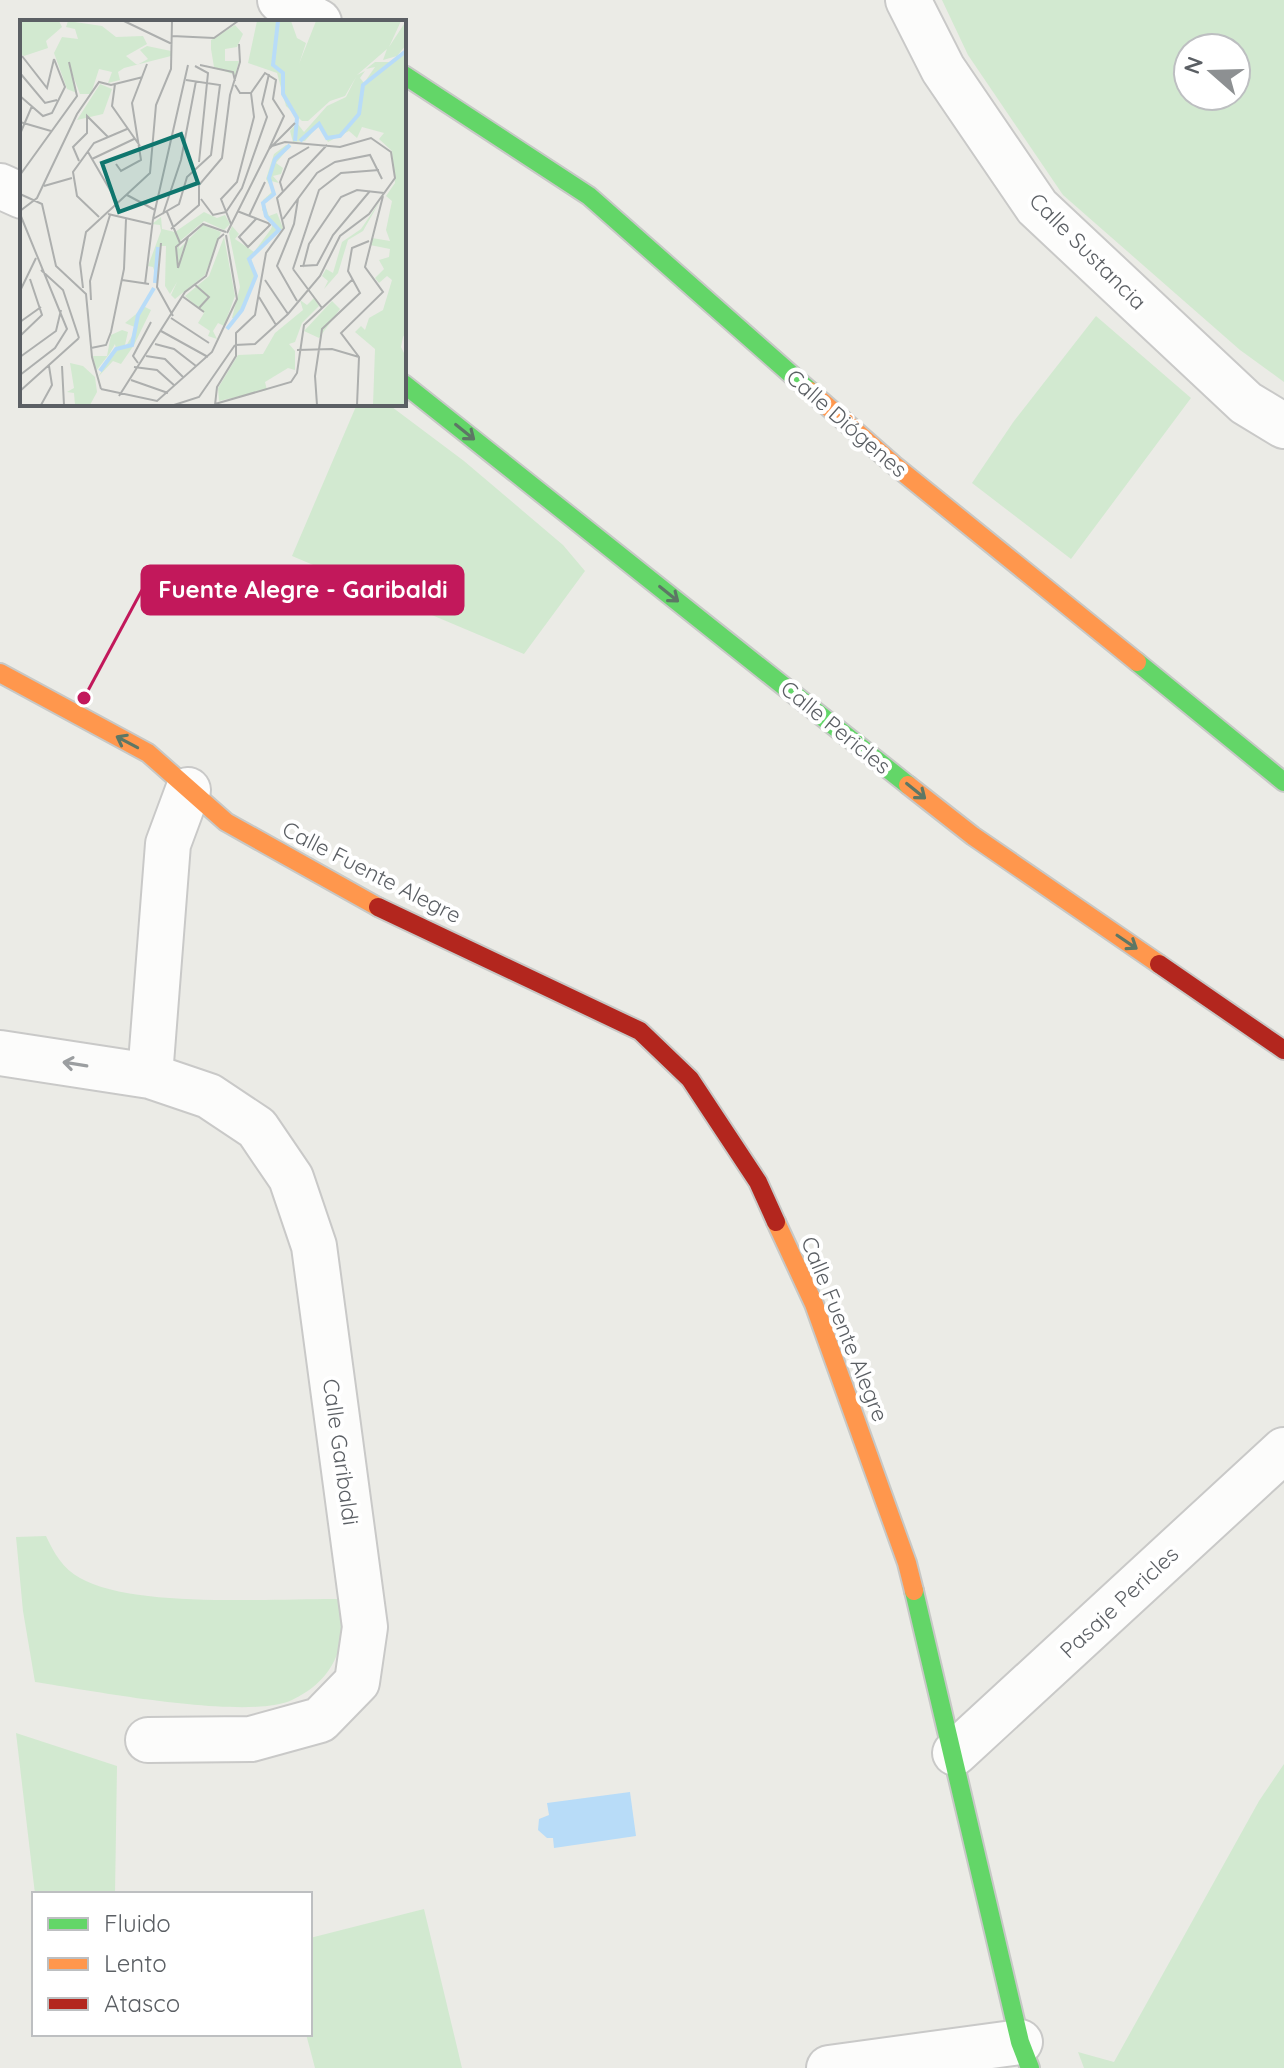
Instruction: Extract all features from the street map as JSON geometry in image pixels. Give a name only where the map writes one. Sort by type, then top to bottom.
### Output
[{"type":"street","points":[[280,0],[315,20]]},
{"type":"street","name":"Calle Sustancia","points":[[908,0],[943,69],[1037,207],[1246,403],[1284,426]]},
{"type":"street","name":"Calle Diógenes","points":[[406,76],[589,196],[894,465],[1284,782]]},
{"type":"street","points":[[0,186],[20,195]]},
{"type":"street","name":"Calle Pericles","points":[[406,386],[973,836],[1284,1050]]},
{"type":"street","name":"Calle Fuente Alegre","points":[[0,673],[148,753],[226,822],[384,910],[585,1002],[640,1031],[690,1079],[758,1182],[814,1304],[907,1563],[1025,2055]]},
{"type":"street","points":[[150,1076],[168,844],[188,790]]},
{"type":"street","name":"Calle Garibaldi","points":[[0,1053],[150,1076],[209,1096],[257,1128],[291,1178],[314,1246],[365,1627],[357,1682],[320,1720],[251,1739],[148,1740]]},
{"type":"street","name":"Pasaje Pericles","points":[[955,1753],[1284,1450]]},
{"type":"street","points":[[829,2068],[1025,2055]]},
{"type":"green space","points":[[942,0],[1284,0],[1284,382],[1240,350],[1063,195],[968,55]]},
{"type":"green space","points":[[1096,316],[1191,398],[1071,559],[972,483],[1014,421]]},
{"type":"green space","points":[[356,406],[391,406],[464,461],[563,545],[585,571],[524,654],[292,556]]},
{"type":"green space","points":[[46,1536],[69,1570],[104,1588],[134,1594],[206,1600],[342,1599],[342,1631],[335,1658],[319,1682],[307,1691],[292,1700],[270,1706],[205,1706],[35,1682],[23,1611],[16,1537]]},
{"type":"green space","points":[[16,1733],[117,1766],[115,1892],[35,1892]]},
{"type":"green space","points":[[1284,1764],[1284,2068],[1084,2068],[1078,2052],[1114,2062],[1259,1801]]},
{"type":"green space","points":[[424,1909],[462,2068],[315,2068],[307,2036],[312,2036],[312,1937]]},
{"type":"water","points":[[630,1792],[636,1836],[554,1848],[553,1838],[547,1838],[538,1830],[539,1819],[549,1815],[547,1803]]},
{"type":"traffic: fast","points":[[406,76],[589,196],[810,391]]},
{"type":"traffic: fast","points":[[406,386],[908,785]]},
{"type":"traffic: fast","points":[[1137,662],[1284,782]]},
{"type":"traffic: fast","points":[[914,1591],[1020,2042],[1030,2068]]},
{"type":"traffic: slow","points":[[810,391],[894,465],[1137,662]]},
{"type":"traffic: slow","points":[[0,673],[148,753],[226,822],[378,907]]},
{"type":"traffic: slow","points":[[908,785],[973,836],[1159,964]]},
{"type":"traffic: slow","points":[[776,1222],[814,1304],[907,1563],[914,1591]]},
{"type":"traffic: jam","points":[[378,907],[640,1031],[690,1079],[758,1182],[776,1222]]},
{"type":"traffic: jam","points":[[1159,964],[1284,1050]]},
{"type":"place","name":"Fuente Alegre - Garibaldi","points":[[84,698]]}]
